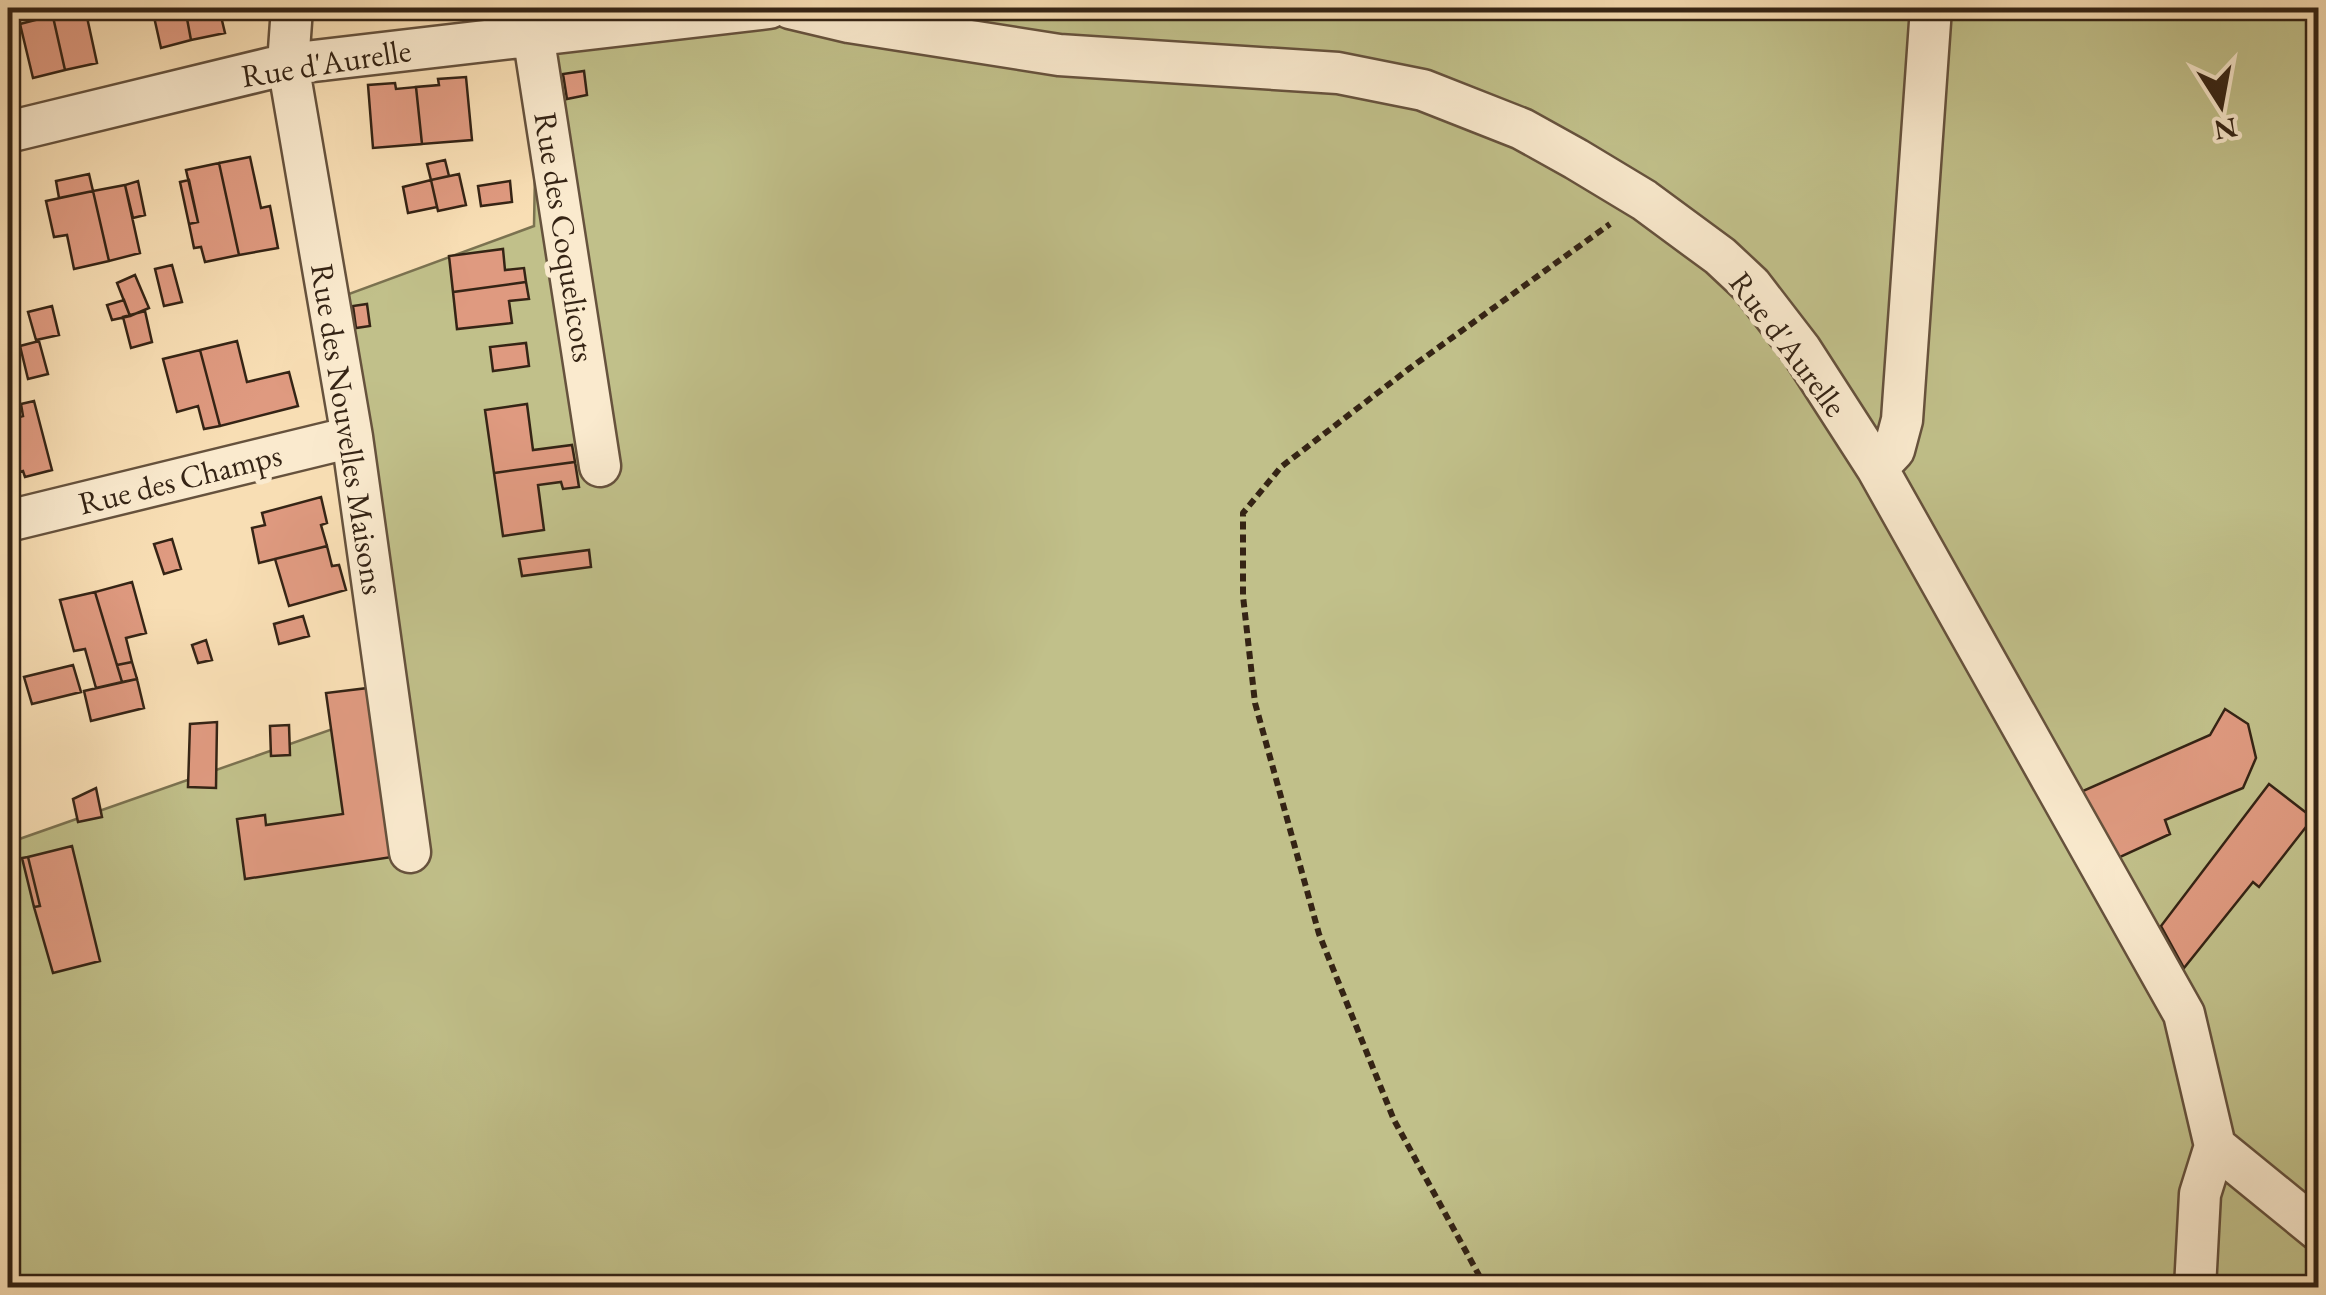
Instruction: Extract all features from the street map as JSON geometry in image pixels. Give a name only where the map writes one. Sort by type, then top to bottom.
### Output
[{"type":"street","name":"Rue des Nouvelles Maisons","points":[[292,8],[288,64],[352,437],[410,852]]},
{"type":"street","name":"Rue d'Aurelle","points":[[8,132],[288,64],[534,21],[769,8]]},
{"type":"street","name":"Rue d'Aurelle","points":[[790,8],[849,22],[1059,55],[1268,66],[1382,79],[1423,90],[1522,130],[1644,200],[1720,256],[1751,285],[1800,350],[1876,468],[2184,1014],[2215,1146]]},
{"type":"street","points":[[1876,468],[1894,450],[1902,420],[1930,8]]},
{"type":"street","name":"Rue des Coquelicots","points":[[534,21],[600,466]]},
{"type":"street","name":"Rue des Champs","points":[[8,521],[352,437]]},
{"type":"street","points":[[2195,1288],[2200,1194],[2215,1146],[2318,1230]]},
{"type":"path","points":[[1486,1288],[1394,1120],[1320,934],[1255,703],[1243,596],[1243,513],[1281,467],[1410,368],[1644,200]]},
{"type":"shaded area","points":[[538,8],[2318,8],[2318,1287],[8,1287],[8,843],[370,716],[327,302],[534,226]]},
{"type":"building","points":[[37,8],[51,8],[65,70],[33,78],[20,24],[39,19]]},
{"type":"building","points":[[51,8],[85,8],[97,63],[65,70]]},
{"type":"building","points":[[152,8],[185,8],[191,40],[161,48]]},
{"type":"building","points":[[185,8],[219,8],[225,33],[191,40]]},
{"type":"building","points":[[584,71],[587,95],[567,99],[563,74]]},
{"type":"building","points":[[466,77],[472,140],[422,144],[416,87],[439,85],[438,79]]},
{"type":"building","points":[[395,83],[396,89],[416,87],[422,144],[373,148],[368,85]]},
{"type":"building","points":[[250,157],[261,208],[270,206],[278,248],[239,255],[219,163]]},
{"type":"building","points":[[445,160],[449,176],[431,180],[427,164]]},
{"type":"building","points":[[219,163],[239,255],[205,262],[201,247],[194,248],[189,224],[198,222],[186,170]]},
{"type":"building","points":[[89,174],[93,191],[59,198],[56,181]]},
{"type":"building","points":[[459,174],[466,205],[438,211],[431,180]]},
{"type":"building","points":[[189,180],[198,222],[189,224],[180,182]]},
{"type":"building","points":[[431,180],[437,207],[408,213],[403,187]]},
{"type":"building","points":[[138,181],[145,215],[133,218],[125,185]]},
{"type":"building","points":[[510,181],[512,202],[481,206],[478,186]]},
{"type":"building","points":[[125,185],[140,253],[109,261],[93,191]]},
{"type":"building","points":[[93,191],[109,261],[74,269],[67,235],[54,237],[46,201]]},
{"type":"building","points":[[503,249],[505,270],[524,268],[526,282],[453,292],[449,256]]},
{"type":"building","points":[[172,265],[182,302],[164,306],[155,269]]},
{"type":"building","points":[[135,275],[149,308],[130,316],[117,283]]},
{"type":"building","points":[[526,282],[529,299],[509,301],[512,323],[457,329],[453,292]]},
{"type":"building","points":[[124,300],[130,316],[112,320],[107,305]]},
{"type":"building","points":[[367,304],[370,326],[356,328],[353,306]]},
{"type":"building","points":[[52,306],[59,335],[36,340],[28,312]]},
{"type":"building","points":[[145,311],[152,342],[131,348],[123,317]]},
{"type":"building","points":[[39,341],[48,374],[28,379],[20,346]]},
{"type":"building","points":[[237,341],[247,382],[289,372],[298,406],[220,426],[200,350]]},
{"type":"building","points":[[526,343],[529,366],[493,371],[490,347]]},
{"type":"building","points":[[200,350],[220,426],[204,429],[198,406],[177,412],[163,359]]},
{"type":"building","points":[[34,401],[52,470],[25,477],[23,471],[8,475],[8,420],[23,416],[21,404]]},
{"type":"building","points":[[527,404],[533,450],[572,445],[575,462],[494,473],[485,410]]},
{"type":"building","points":[[575,462],[579,487],[563,489],[561,482],[538,485],[544,530],[503,536],[494,473]]},
{"type":"building","points":[[321,497],[327,523],[321,525],[327,546],[259,563],[252,528],[265,525],[262,513]]},
{"type":"building","points":[[172,539],[181,569],[164,574],[154,544]]},
{"type":"building","points":[[327,546],[332,566],[339,565],[346,590],[289,606],[275,559]]},
{"type":"building","points":[[589,550],[591,567],[522,576],[519,559]]},
{"type":"building","points":[[132,582],[146,633],[126,638],[132,662],[117,665],[95,592]]},
{"type":"building","points":[[95,592],[122,682],[96,688],[85,649],[74,651],[60,600]]},
{"type":"building","points":[[303,616],[309,636],[279,644],[274,624]]},
{"type":"building","points":[[206,640],[212,660],[198,663],[192,645]]},
{"type":"building","points":[[132,662],[137,679],[122,682],[117,665]]},
{"type":"building","points":[[73,665],[81,692],[32,704],[24,677]]},
{"type":"building","points":[[137,679],[144,708],[91,721],[84,691]]},
{"type":"building","points":[[368,688],[392,857],[245,879],[237,819],[265,815],[266,825],[343,814],[326,693]]},
{"type":"building","points":[[2225,709],[2248,724],[2256,758],[2243,788],[2165,820],[2170,834],[2118,858],[2076,794],[2210,735]]},
{"type":"building","points":[[217,722],[216,788],[188,787],[190,724]]},
{"type":"building","points":[[289,725],[290,755],[271,756],[270,726]]},
{"type":"building","points":[[2269,784],[2313,818],[2259,887],[2253,882],[2184,968],[2161,926]]},
{"type":"building","points":[[96,788],[102,817],[78,822],[73,799]]},
{"type":"building","points":[[72,846],[100,961],[53,973],[34,907],[40,906],[28,857]]},
{"type":"building","points":[[28,857],[40,906],[34,907],[22,858]]}]
